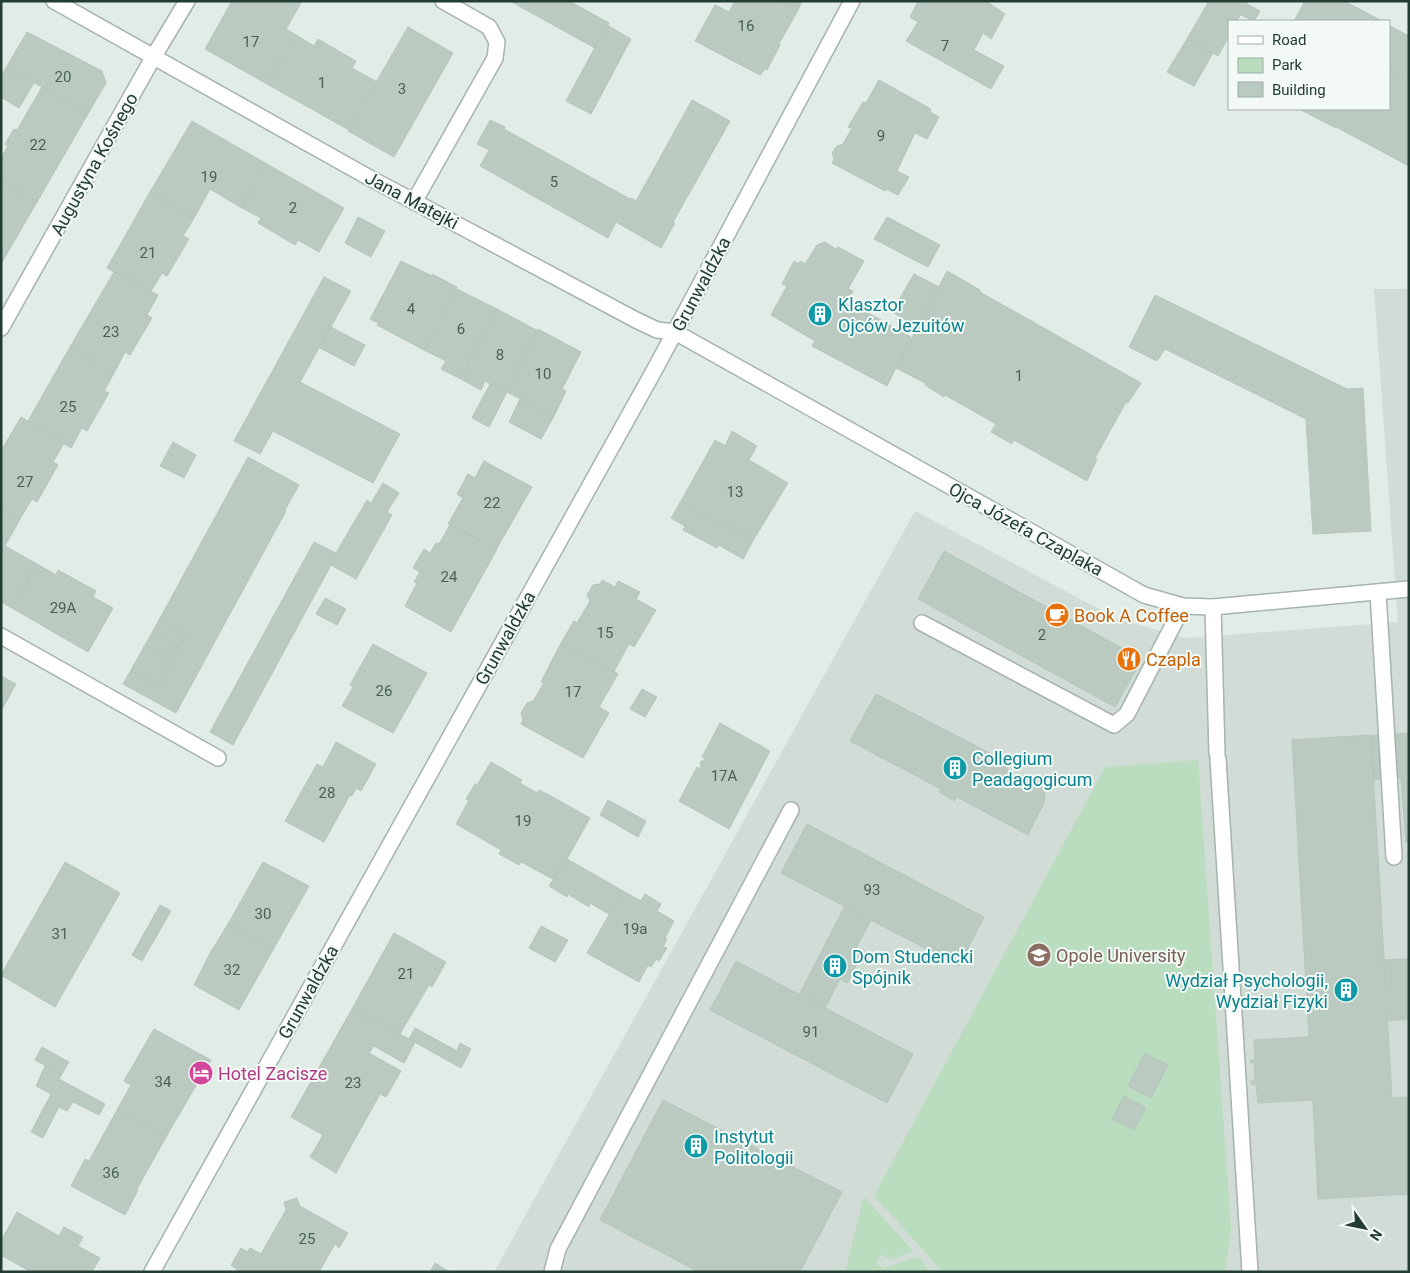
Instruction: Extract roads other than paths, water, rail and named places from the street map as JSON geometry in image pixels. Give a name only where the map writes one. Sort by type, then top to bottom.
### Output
[{"type":"street","name":"Jana Matejki","points":[[54,1],[414,202],[636,320],[657,330],[675,332]]},
{"type":"street","name":"Augustyna Kośnego","points":[[1,328],[187,1]]},
{"type":"street","points":[[414,202],[495,58],[497,42],[489,27],[443,1]]},
{"type":"street","name":"Grunwaldzka","points":[[152,1272],[675,332],[852,1]]},
{"type":"street","name":"Ojca Józefa Czaplaka","points":[[675,332],[1144,595],[1183,606],[1213,607],[1409,589]]},
{"type":"street","points":[[1378,592],[1394,857]]},
{"type":"street","points":[[922,623],[1114,726],[1127,714],[1183,606]]},
{"type":"street","points":[[1213,607],[1217,756],[1250,1272]]},
{"type":"street","points":[[1,636],[218,758]]},
{"type":"street","points":[[552,1272],[558,1249],[791,810]]},
{"type":"place","name":"Klasztor Ojców Jezuitów","points":[[820,314]]},
{"type":"place","name":"Book A Coffee","points":[[1057,615]]},
{"type":"place","name":"Czapla","points":[[1129,659]]},
{"type":"place","name":"Collegium Peadagogicum","points":[[955,768]]},
{"type":"place","name":"Opole University","points":[[1039,955]]},
{"type":"place","name":"Dom Studencki Spójnik","points":[[835,966]]},
{"type":"place","name":"Wydział Psychologii, Wydział Fizyki","points":[[1346,990]]},
{"type":"place","name":"Hotel Zacisze","points":[[201,1073]]},
{"type":"place","name":"Instytut Politologii","points":[[696,1146]]}]
